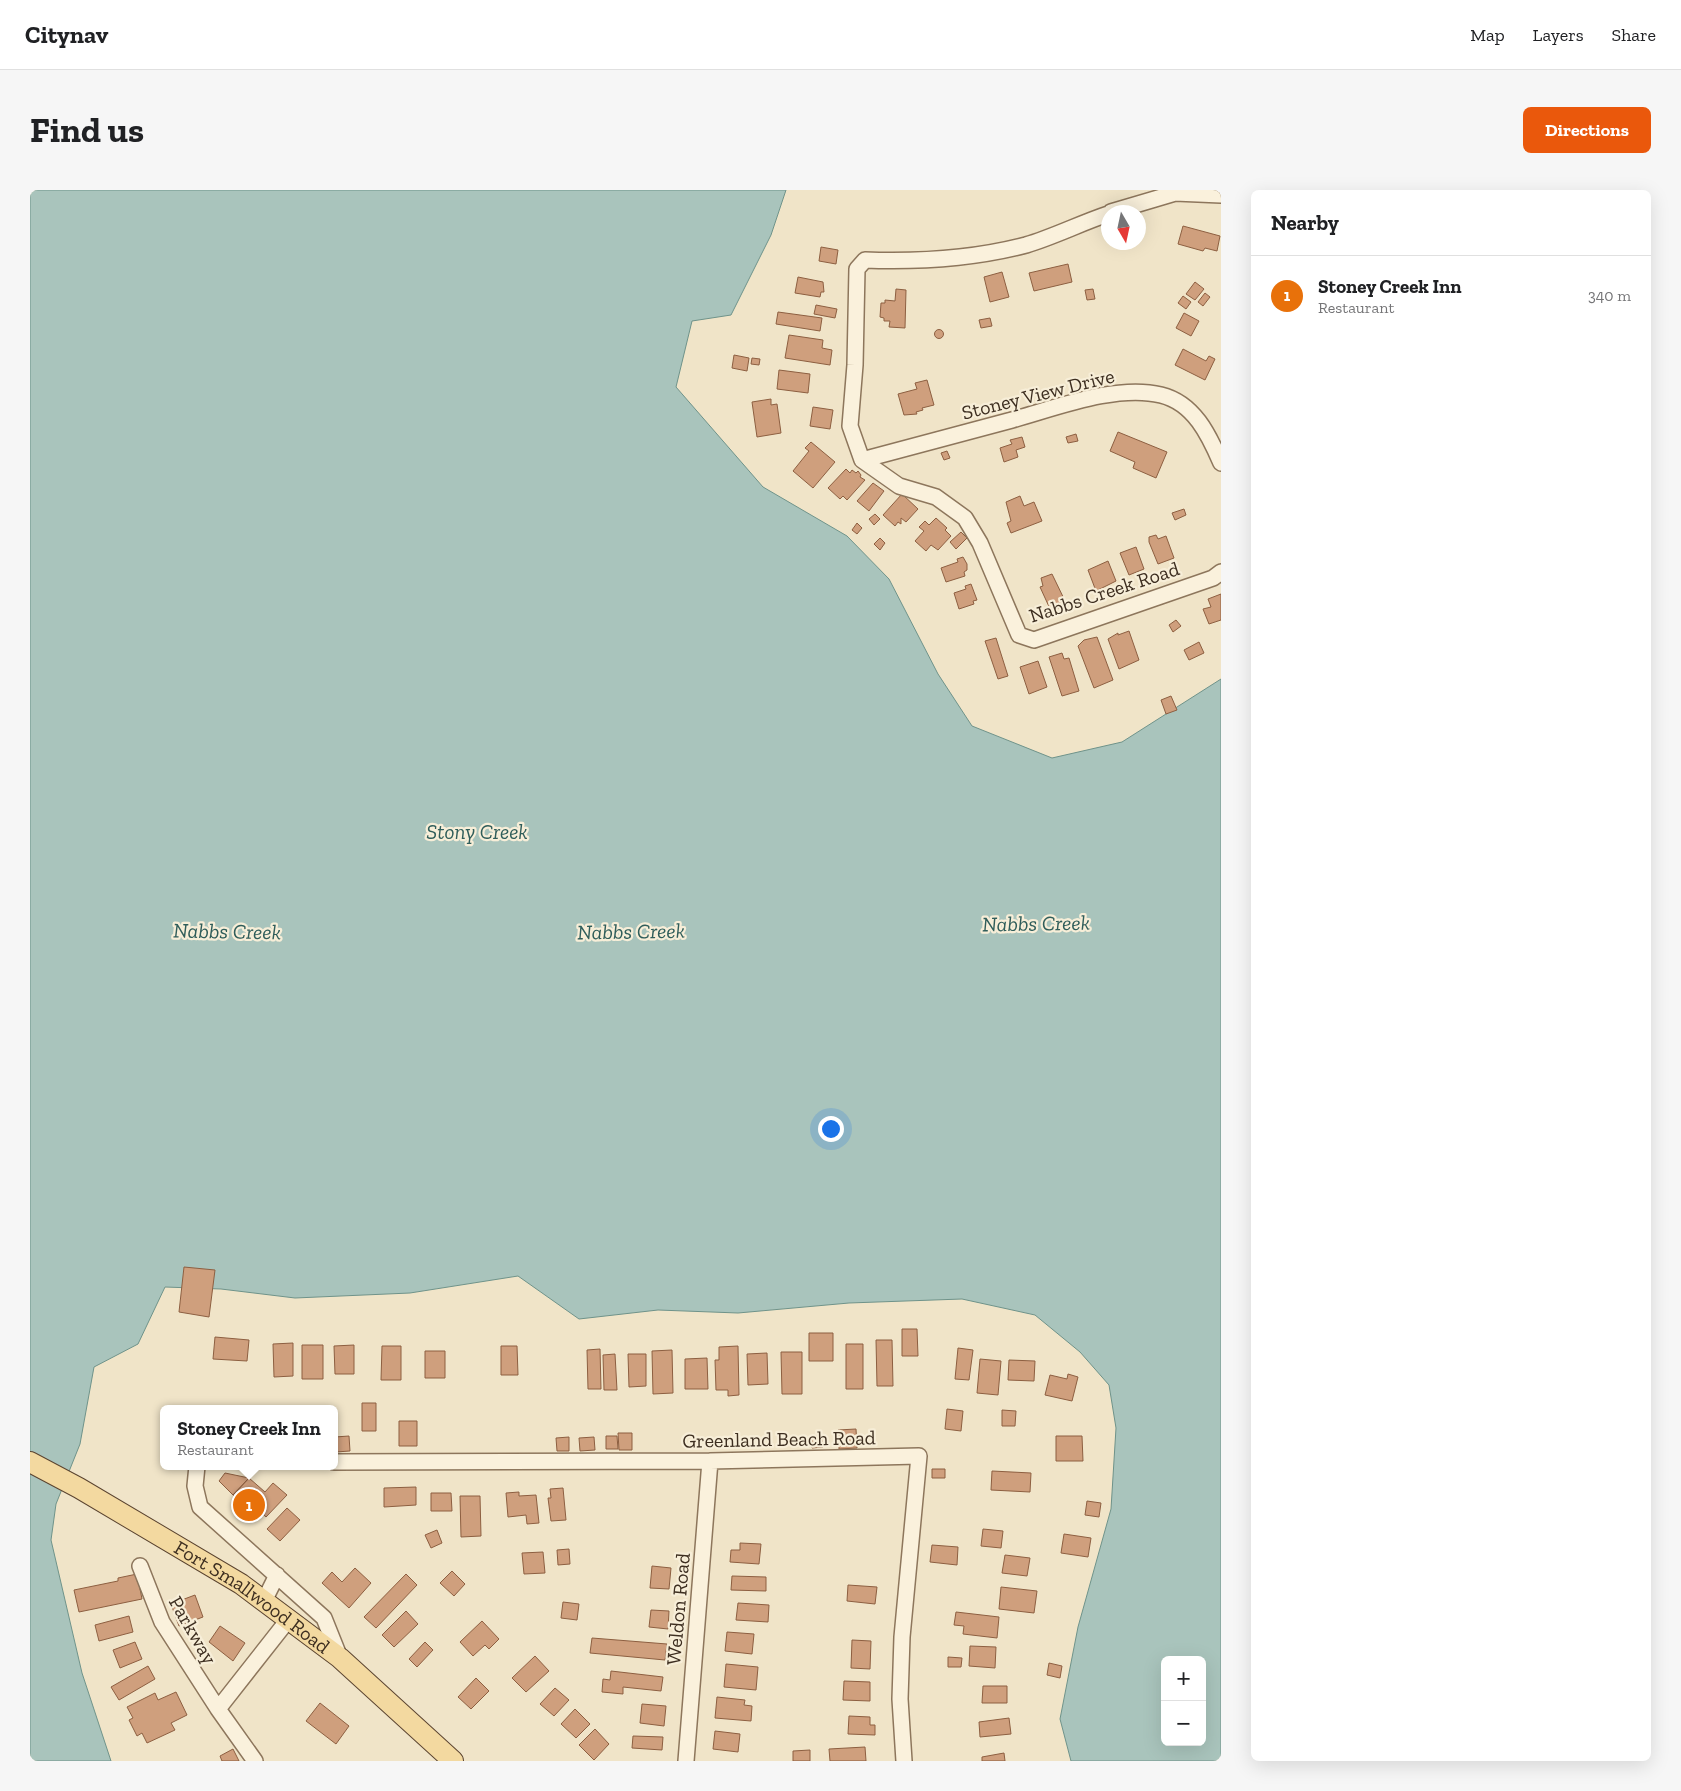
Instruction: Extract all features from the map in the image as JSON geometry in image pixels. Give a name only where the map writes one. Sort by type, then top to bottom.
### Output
[{"type":"main road","name":"Fort Smallwood Road","points":[[30,1462],[79,1488],[241,1584],[340,1658],[453,1761]]},
{"type":"street","points":[[1136,205],[1175,193],[1221,195]]},
{"type":"street","points":[[862,460],[850,426],[855,366],[857,269],[865,260],[899,261],[971,257],[1027,244],[1101,216]]},
{"type":"street","name":"Stoney View Drive","points":[[862,460],[1123,392],[1161,395],[1190,409],[1213,444],[1221,463]]},
{"type":"street","name":"Nabbs Creek Road","points":[[862,460],[899,486],[936,497],[965,518],[980,543],[1019,635],[1034,640],[1213,578],[1221,572]]},
{"type":"street","name":"Greenland Beach Road","points":[[338,1462],[710,1461],[919,1456],[902,1637],[900,1699],[904,1761]]},
{"type":"street","name":"Weldon Road","points":[[686,1761],[710,1461]]},
{"type":"street","points":[[196,1470],[194,1486],[200,1507],[324,1618],[340,1658]]},
{"type":"street","name":"Parkway","points":[[140,1566],[162,1622],[218,1709],[255,1761]]},
{"type":"street","points":[[264,1601],[276,1575]]},
{"type":"street","points":[[218,1709],[288,1620]]},
{"type":"water","name":"Stony Creek","points":[[30,190],[786,190],[771,235],[731,315],[692,321],[676,387],[763,487],[847,536],[889,579],[938,674],[972,726],[1052,758],[1122,742],[1221,679],[1221,1761],[1071,1761],[1060,1719],[1078,1627],[1111,1509],[1116,1428],[1109,1385],[1080,1352],[1035,1315],[962,1299],[849,1303],[738,1313],[658,1310],[579,1319],[518,1276],[410,1293],[295,1298],[221,1289],[165,1287],[138,1344],[94,1367],[80,1444],[56,1504],[51,1540],[82,1673],[111,1761],[30,1761]]},
{"type":"building","points":[[1183,226],[1220,236],[1217,251],[1205,248],[1203,251],[1178,244]]},
{"type":"building","points":[[821,247],[838,250],[836,264],[819,261]]},
{"type":"building","points":[[1068,264],[1072,282],[1034,291],[1029,273]]},
{"type":"building","points":[[1002,272],[1009,297],[990,302],[984,277]]},
{"type":"building","points":[[798,277],[823,282],[824,292],[821,292],[820,297],[795,293]]},
{"type":"building","points":[[1195,282],[1204,289],[1195,300],[1186,294]]},
{"type":"building","points":[[896,289],[906,290],[905,328],[889,327],[890,321],[884,321],[884,318],[880,317],[881,303],[885,303],[885,300],[895,301]]},
{"type":"building","points":[[1093,289],[1095,299],[1087,300],[1085,290]]},
{"type":"building","points":[[1205,293],[1210,297],[1203,306],[1198,302]]},
{"type":"building","points":[[1183,296],[1191,302],[1186,309],[1178,303]]},
{"type":"building","points":[[816,305],[837,309],[835,318],[814,314]]},
{"type":"building","points":[[778,312],[822,318],[820,331],[776,324]]},
{"type":"building","points":[[1184,313],[1199,321],[1191,336],[1176,328]]},
{"type":"building","points":[[990,318],[992,326],[981,328],[979,320]]},
{"type":"building","points":[[939,329],[944,334],[939,339],[934,334]]},
{"type":"building","points":[[789,335],[823,340],[822,348],[832,350],[830,365],[785,358]]},
{"type":"building","points":[[1183,349],[1206,361],[1209,356],[1215,359],[1205,380],[1175,365]]},
{"type":"building","points":[[734,355],[749,358],[747,371],[732,368]]},
{"type":"building","points":[[752,358],[760,359],[759,365],[751,364]]},
{"type":"building","points":[[779,370],[810,374],[808,393],[777,389]]},
{"type":"building","points":[[927,380],[934,405],[922,408],[923,410],[916,412],[917,414],[904,415],[898,394],[917,389],[915,383]]},
{"type":"building","points":[[771,399],[771,405],[777,404],[781,433],[757,437],[752,402]]},
{"type":"building","points":[[813,407],[833,410],[830,429],[810,426]]},
{"type":"building","points":[[1118,432],[1167,452],[1156,478],[1133,468],[1135,462],[1110,451]]},
{"type":"building","points":[[1076,434],[1078,441],[1068,443],[1066,437]]},
{"type":"building","points":[[1022,437],[1025,447],[1016,450],[1018,457],[1004,462],[1000,448],[1012,444],[1010,440]]},
{"type":"building","points":[[811,442],[835,462],[813,488],[793,471],[809,451],[805,448]]},
{"type":"building","points":[[947,451],[950,458],[944,460],[941,453]]},
{"type":"building","points":[[846,469],[850,473],[852,470],[856,473],[858,471],[861,475],[860,477],[865,480],[847,500],[843,496],[840,499],[828,488]]},
{"type":"building","points":[[873,483],[884,491],[869,511],[857,501]]},
{"type":"building","points":[[902,494],[918,509],[906,522],[901,518],[901,524],[898,522],[895,526],[883,515]]},
{"type":"building","points":[[1020,496],[1024,506],[1034,502],[1042,521],[1011,533],[1007,523],[1011,521],[1006,502]]},
{"type":"building","points":[[1184,509],[1186,515],[1175,520],[1172,513]]},
{"type":"building","points":[[875,514],[880,519],[874,525],[869,519]]},
{"type":"building","points":[[936,518],[947,528],[945,530],[951,536],[938,550],[931,545],[926,551],[915,541],[924,531],[919,527],[925,521],[929,525]]},
{"type":"building","points":[[857,523],[862,528],[857,534],[852,530]]},
{"type":"building","points":[[961,532],[967,538],[956,549],[950,542]]},
{"type":"building","points":[[1156,535],[1158,539],[1166,536],[1174,558],[1158,564],[1149,542],[1149,537]]},
{"type":"building","points":[[880,538],[885,543],[880,550],[874,544]]},
{"type":"building","points":[[1136,547],[1144,569],[1129,575],[1120,553]]},
{"type":"building","points":[[963,557],[967,564],[967,570],[964,572],[965,576],[946,582],[941,568],[958,562],[957,559]]},
{"type":"building","points":[[1108,561],[1116,581],[1096,591],[1088,570]]},
{"type":"building","points":[[1052,574],[1067,605],[1051,611],[1040,587],[1043,586],[1041,578]]},
{"type":"building","points":[[971,584],[977,600],[973,601],[974,604],[959,609],[954,593],[966,589],[965,586]]},
{"type":"building","points":[[1221,594],[1221,620],[1209,624],[1203,609],[1211,607],[1208,599]]},
{"type":"building","points":[[1176,620],[1181,626],[1173,632],[1169,625]]},
{"type":"building","points":[[1129,631],[1139,660],[1119,669],[1108,639],[1118,633],[1118,635]]},
{"type":"building","points":[[1097,637],[1113,680],[1094,688],[1078,646],[1084,640]]},
{"type":"building","points":[[996,638],[1008,676],[998,679],[985,641]]},
{"type":"building","points":[[1199,642],[1204,653],[1189,660],[1184,650]]},
{"type":"building","points":[[1062,653],[1064,659],[1069,658],[1079,691],[1062,696],[1049,657]]},
{"type":"building","points":[[1038,661],[1047,687],[1029,694],[1020,667]]},
{"type":"building","points":[[1171,696],[1177,710],[1166,714],[1161,700]]},
{"type":"building","points":[[184,1267],[215,1270],[209,1317],[179,1312]]},
{"type":"building","points":[[902,1329],[917,1329],[918,1356],[902,1356]]},
{"type":"building","points":[[809,1333],[833,1333],[833,1361],[809,1361]]},
{"type":"building","points":[[215,1337],[249,1340],[247,1361],[213,1359]]},
{"type":"building","points":[[876,1340],[892,1340],[893,1386],[877,1386]]},
{"type":"building","points":[[293,1343],[293,1376],[274,1377],[273,1344]]},
{"type":"building","points":[[846,1344],[863,1344],[863,1389],[846,1389]]},
{"type":"building","points":[[302,1345],[323,1345],[323,1379],[302,1379]]},
{"type":"building","points":[[354,1345],[354,1374],[335,1374],[334,1346]]},
{"type":"building","points":[[382,1346],[401,1346],[401,1380],[381,1380]]},
{"type":"building","points":[[501,1346],[517,1346],[518,1375],[501,1375]]},
{"type":"building","points":[[738,1346],[739,1395],[728,1396],[728,1390],[716,1390],[715,1360],[719,1360],[719,1347]]},
{"type":"building","points":[[958,1348],[973,1350],[969,1380],[955,1379]]},
{"type":"building","points":[[600,1349],[601,1389],[588,1389],[587,1350]]},
{"type":"building","points":[[672,1350],[673,1393],[653,1394],[652,1351]]},
{"type":"building","points":[[425,1351],[445,1351],[445,1378],[425,1378]]},
{"type":"building","points":[[781,1352],[802,1352],[802,1394],[782,1394]]},
{"type":"building","points":[[767,1353],[768,1384],[748,1385],[747,1354]]},
{"type":"building","points":[[615,1354],[617,1390],[604,1390],[603,1355]]},
{"type":"building","points":[[628,1354],[646,1354],[646,1386],[629,1387]]},
{"type":"building","points":[[707,1358],[708,1389],[685,1389],[685,1359]]},
{"type":"building","points":[[980,1359],[1001,1361],[998,1395],[977,1393]]},
{"type":"building","points":[[1009,1360],[1035,1361],[1034,1381],[1008,1380]]},
{"type":"building","points":[[1068,1374],[1078,1377],[1072,1401],[1045,1395],[1050,1375],[1067,1379]]},
{"type":"building","points":[[362,1403],[376,1403],[376,1431],[362,1431]]},
{"type":"building","points":[[947,1409],[963,1411],[961,1431],[945,1429]]},
{"type":"building","points":[[1002,1410],[1016,1411],[1015,1426],[1002,1426]]},
{"type":"building","points":[[399,1421],[417,1421],[417,1446],[399,1446]]},
{"type":"building","points":[[856,1429],[857,1448],[839,1449],[838,1430]]},
{"type":"building","points":[[618,1433],[632,1433],[632,1450],[619,1450]]},
{"type":"building","points":[[823,1435],[823,1447],[812,1448],[812,1436]]},
{"type":"building","points":[[349,1436],[350,1451],[338,1452],[338,1437]]},
{"type":"building","points":[[606,1436],[617,1436],[618,1449],[606,1449]]},
{"type":"building","points":[[1056,1436],[1082,1436],[1083,1461],[1056,1461]]},
{"type":"building","points":[[569,1437],[569,1451],[557,1451],[556,1438]]},
{"type":"building","points":[[594,1437],[595,1450],[580,1451],[579,1438]]},
{"type":"building","points":[[932,1469],[945,1469],[945,1478],[932,1478]]},
{"type":"building","points":[[992,1471],[1031,1473],[1030,1492],[991,1490]]},
{"type":"building","points":[[225,1473],[249,1478],[233,1495],[219,1481]]},
{"type":"building","points":[[249,1478],[265,1492],[273,1483],[287,1495],[266,1517],[255,1507],[251,1512],[233,1495]]},
{"type":"building","points":[[416,1487],[416,1505],[384,1507],[384,1488]]},
{"type":"building","points":[[563,1488],[566,1520],[551,1521],[548,1498],[551,1498],[550,1489]]},
{"type":"building","points":[[519,1492],[519,1496],[536,1495],[539,1523],[527,1524],[526,1515],[508,1517],[506,1493]]},
{"type":"building","points":[[431,1493],[451,1493],[452,1511],[431,1511]]},
{"type":"building","points":[[460,1496],[480,1496],[481,1536],[461,1537]]},
{"type":"building","points":[[1087,1501],[1101,1503],[1099,1517],[1085,1515]]},
{"type":"building","points":[[287,1508],[300,1520],[280,1541],[267,1529]]},
{"type":"building","points":[[983,1529],[1003,1531],[1001,1548],[981,1546]]},
{"type":"building","points":[[437,1530],[442,1543],[431,1548],[425,1535]]},
{"type":"building","points":[[1064,1534],[1091,1538],[1088,1557],[1061,1553]]},
{"type":"building","points":[[740,1543],[761,1544],[759,1564],[730,1562],[731,1550],[740,1550]]},
{"type":"building","points":[[932,1545],[958,1547],[957,1565],[930,1562]]},
{"type":"building","points":[[569,1549],[570,1564],[558,1565],[557,1550]]},
{"type":"building","points":[[543,1552],[545,1573],[524,1574],[522,1553]]},
{"type":"building","points":[[1005,1555],[1030,1558],[1027,1576],[1002,1573]]},
{"type":"building","points":[[652,1566],[671,1568],[669,1589],[650,1588]]},
{"type":"building","points":[[355,1568],[371,1583],[349,1608],[322,1583],[332,1572],[342,1582]]},
{"type":"building","points":[[452,1571],[465,1584],[454,1596],[440,1583]]},
{"type":"building","points":[[137,1574],[142,1599],[79,1612],[74,1590],[118,1581],[118,1578]]},
{"type":"building","points":[[406,1574],[417,1585],[376,1628],[364,1617]]},
{"type":"building","points":[[732,1576],[766,1577],[766,1591],[731,1590]]},
{"type":"building","points":[[848,1585],[877,1587],[875,1604],[847,1601]]},
{"type":"building","points":[[1001,1587],[1037,1591],[1034,1613],[999,1609]]},
{"type":"building","points":[[195,1595],[203,1617],[179,1626],[171,1604]]},
{"type":"building","points":[[563,1602],[579,1604],[577,1620],[561,1618]]},
{"type":"building","points":[[738,1603],[769,1605],[768,1622],[736,1620]]},
{"type":"building","points":[[651,1610],[669,1611],[668,1629],[649,1627]]},
{"type":"building","points":[[406,1611],[418,1624],[394,1647],[382,1635]]},
{"type":"building","points":[[956,1612],[999,1617],[997,1638],[963,1634],[964,1626],[954,1625]]},
{"type":"building","points":[[129,1616],[133,1632],[99,1641],[95,1625]]},
{"type":"building","points":[[482,1621],[499,1639],[489,1649],[485,1645],[473,1656],[460,1642]]},
{"type":"building","points":[[220,1626],[245,1643],[233,1661],[209,1642]]},
{"type":"building","points":[[727,1632],[754,1634],[752,1654],[725,1651]]},
{"type":"building","points":[[592,1638],[667,1644],[665,1660],[590,1653]]},
{"type":"building","points":[[852,1640],[871,1641],[870,1669],[851,1668]]},
{"type":"building","points":[[135,1642],[142,1659],[120,1668],[113,1650]]},
{"type":"building","points":[[425,1642],[433,1650],[417,1667],[409,1659]]},
{"type":"building","points":[[970,1646],[996,1647],[995,1668],[969,1666]]},
{"type":"building","points":[[535,1656],[549,1671],[526,1692],[512,1678]]},
{"type":"building","points":[[948,1657],[962,1658],[961,1667],[948,1667]]},
{"type":"building","points":[[1049,1663],[1062,1666],[1060,1678],[1047,1675]]},
{"type":"building","points":[[726,1664],[758,1667],[756,1690],[724,1687]]},
{"type":"building","points":[[148,1666],[155,1679],[119,1700],[111,1687]]},
{"type":"building","points":[[611,1671],[663,1677],[661,1691],[623,1687],[623,1694],[602,1692],[603,1679],[610,1680]]},
{"type":"building","points":[[476,1678],[489,1691],[471,1709],[458,1697]]},
{"type":"building","points":[[844,1681],[870,1682],[870,1701],[843,1700]]},
{"type":"building","points":[[983,1686],[1007,1686],[1007,1703],[982,1703]]},
{"type":"building","points":[[555,1688],[569,1700],[554,1716],[540,1704]]},
{"type":"building","points":[[176,1692],[187,1715],[171,1723],[175,1730],[147,1743],[142,1733],[137,1736],[129,1720],[133,1718],[127,1707],[155,1693],[158,1700]]},
{"type":"building","points":[[717,1697],[745,1700],[744,1705],[752,1706],[751,1721],[715,1718]]},
{"type":"building","points":[[320,1703],[349,1726],[336,1744],[306,1721]]},
{"type":"building","points":[[642,1704],[666,1706],[664,1726],[640,1723]]},
{"type":"building","points":[[575,1709],[590,1724],[576,1738],[561,1724]]},
{"type":"building","points":[[849,1716],[870,1717],[870,1725],[875,1725],[875,1735],[848,1734]]},
{"type":"building","points":[[1009,1718],[1011,1734],[980,1737],[979,1722]]},
{"type":"building","points":[[595,1729],[609,1744],[594,1760],[579,1745]]},
{"type":"building","points":[[715,1731],[740,1734],[738,1752],[713,1749]]},
{"type":"building","points":[[633,1736],[663,1737],[662,1750],[632,1748]]},
{"type":"building","points":[[865,1747],[866,1761],[830,1761],[829,1749]]},
{"type":"building","points":[[233,1749],[239,1761],[222,1761],[220,1756]]},
{"type":"building","points":[[810,1750],[810,1761],[793,1761],[793,1751]]},
{"type":"building","points":[[1004,1753],[1005,1761],[982,1761],[982,1757]]},
{"type":"place","name":"Stoney Creek Inn","points":[[249,1505]]},
{"type":"water label","name":"Nabbs Creek","points":[[1036,923]]},
{"type":"water label","name":"Nabbs Creek","points":[[227,931]]},
{"type":"water label","name":"Nabbs Creek","points":[[631,931]]}]
